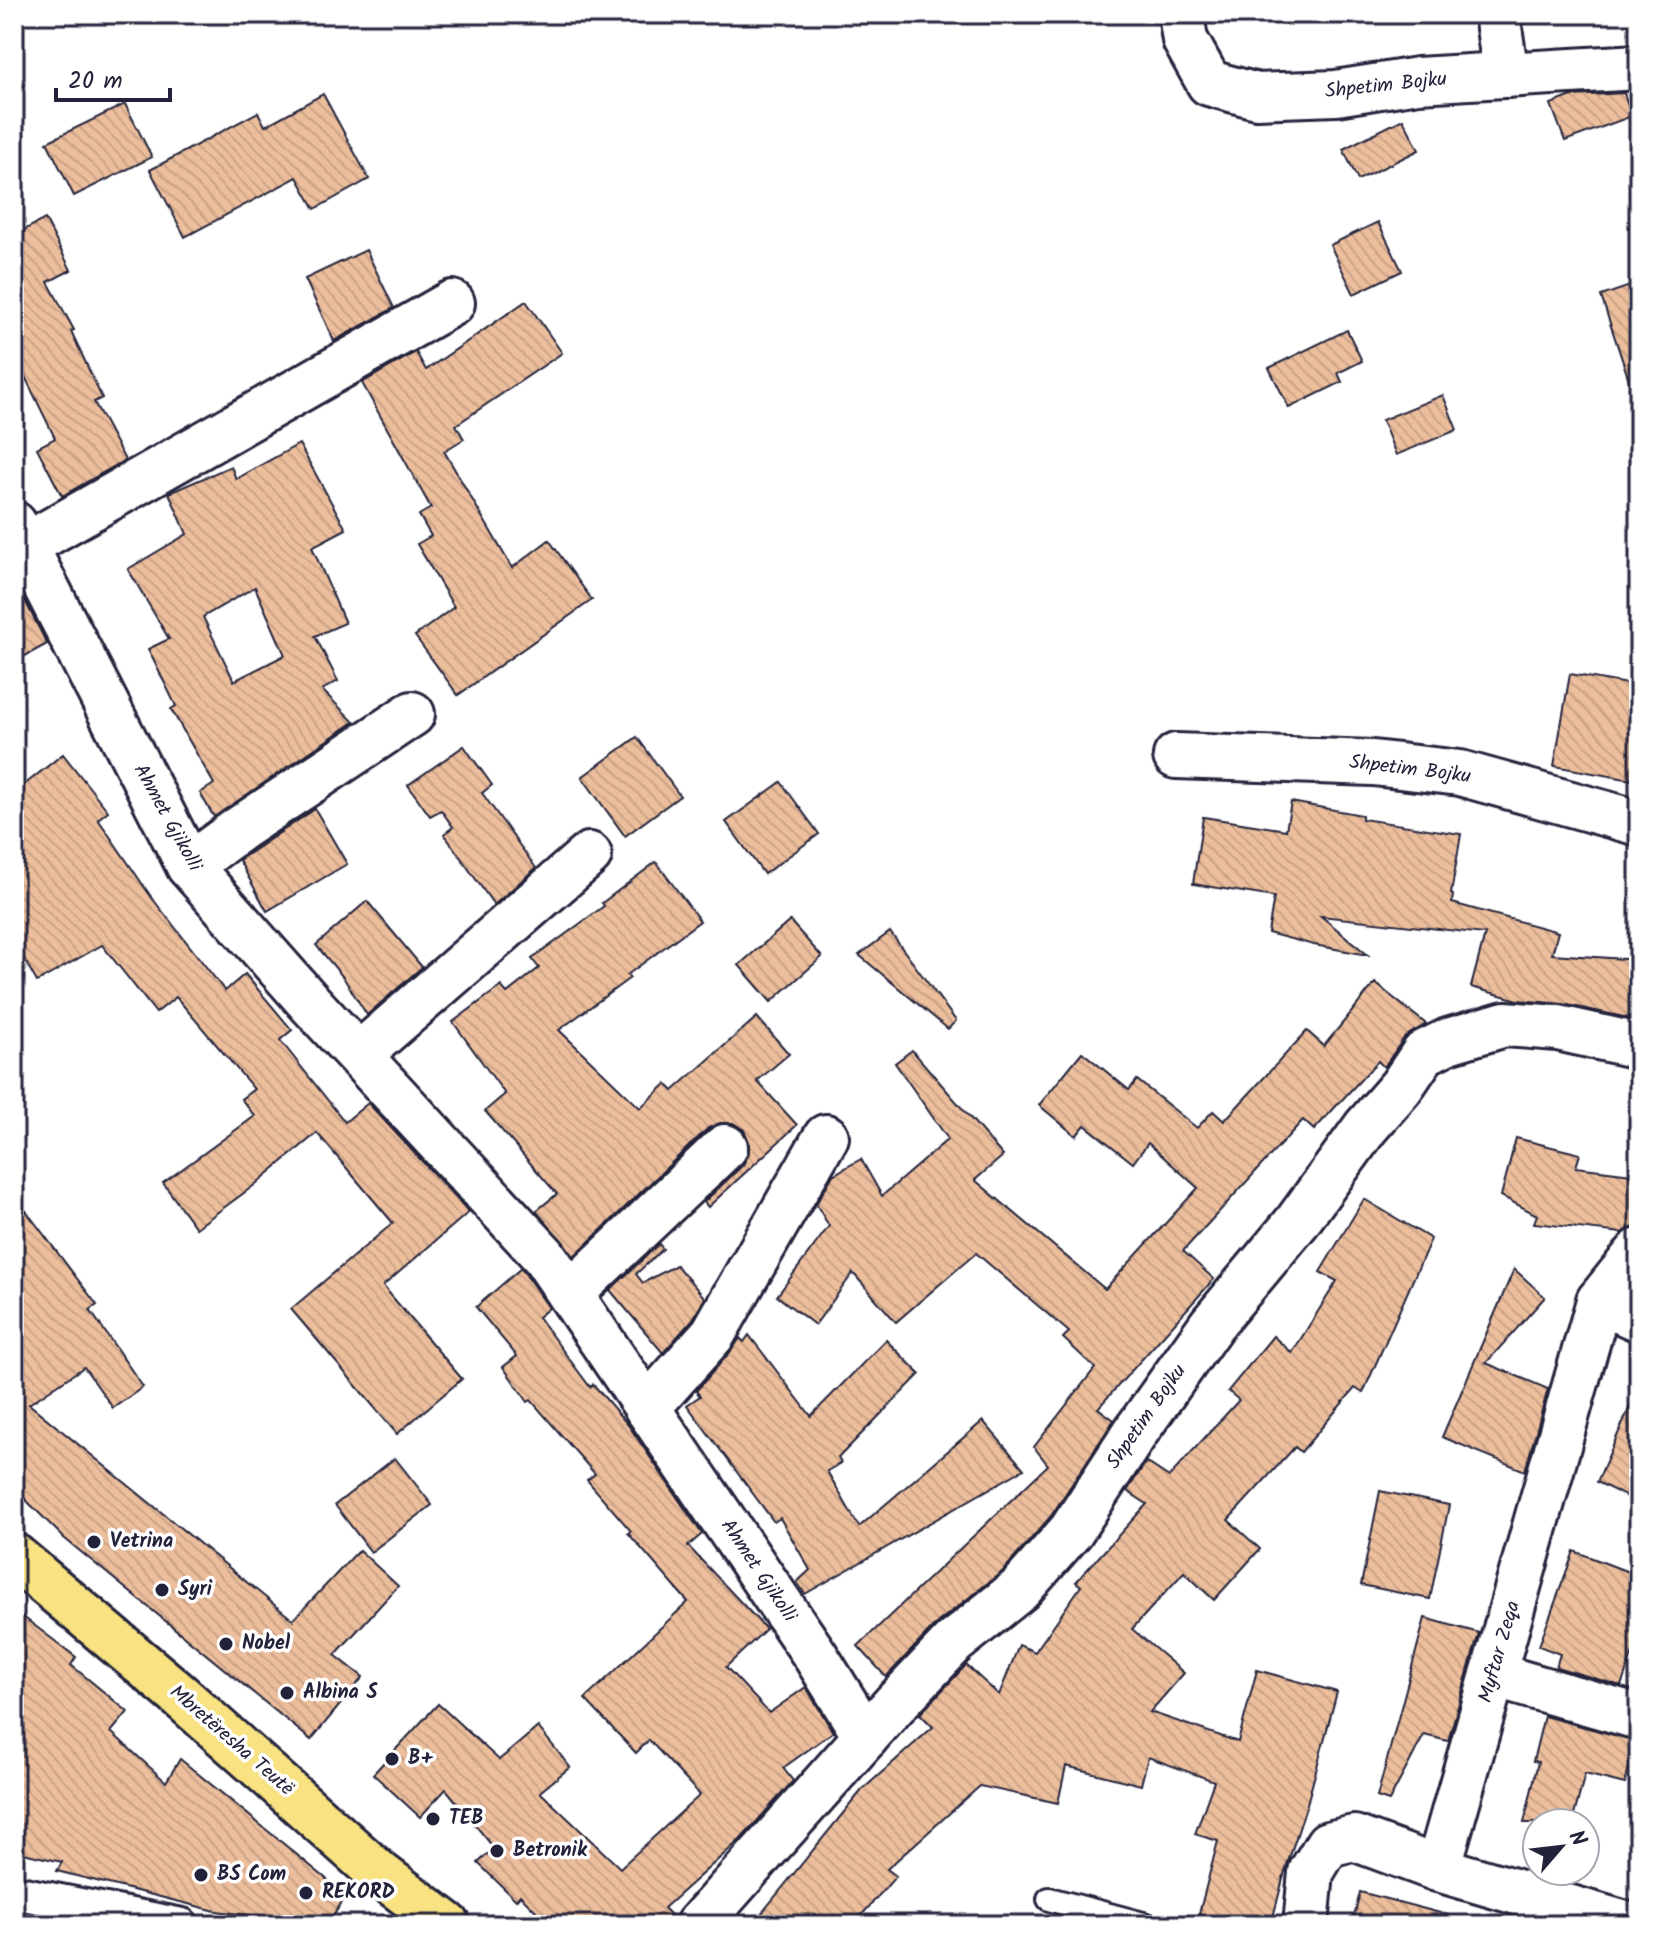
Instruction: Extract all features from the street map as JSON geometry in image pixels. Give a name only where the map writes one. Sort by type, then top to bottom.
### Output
[{"type":"main road","name":"Mbretëresha Teutë","points":[[18,1567],[178,1694],[380,1874],[448,1925]]},
{"type":"street","name":"Shpetim Bojku","points":[[1181,14],[1185,40],[1209,83],[1257,96],[1336,93],[1418,80],[1639,67]]},
{"type":"street","points":[[1497,14],[1506,75]]},
{"type":"street","name":"Ahmet Gjikolli","points":[[452,303],[20,535],[189,866],[544,1256],[815,1655],[866,1737]]},
{"type":"street","points":[[189,866],[239,829],[412,714]]},
{"type":"street","name":"Shpetim Bojku","points":[[1176,756],[1373,763],[1460,773],[1639,823]]},
{"type":"street","points":[[359,1055],[589,855]]},
{"type":"street","name":"Shpetim Bojku","points":[[698,1925],[954,1642],[1020,1589],[1071,1531],[1212,1324],[1297,1222],[1424,1053],[1448,1041],[1505,1024],[1558,1028],[1639,1046]]},
{"type":"street","points":[[647,1408],[713,1334],[826,1137]]},
{"type":"street","points":[[570,1294],[725,1147]]},
{"type":"street","name":"Myftar Zeqa","points":[[1438,1869],[1599,1301],[1639,1251]]},
{"type":"street","points":[[1599,1301],[1639,1319]]},
{"type":"street","points":[[1493,1675],[1639,1717]]},
{"type":"street","points":[[1306,1925],[1311,1872],[1328,1844],[1354,1838],[1438,1869],[1629,1925]]},
{"type":"street","points":[[14,1892],[182,1925]]},
{"type":"lane","points":[[1049,1899],[1147,1925]]},
{"type":"building","points":[[1624,93],[1632,116],[1565,141],[1551,104],[1572,96]]},
{"type":"building","points":[[323,94],[369,179],[315,209],[297,177],[185,237],[150,170],[258,112],[265,126]]},
{"type":"building","points":[[125,104],[152,157],[74,196],[47,142]]},
{"type":"building","points":[[1403,119],[1419,150],[1358,180],[1343,149]]},
{"type":"building","points":[[45,219],[71,270],[48,282],[74,330],[71,331],[102,398],[94,402],[125,460],[62,496],[37,448],[55,438],[14,354],[14,235]]},
{"type":"building","points":[[1378,222],[1402,271],[1354,294],[1330,245]]},
{"type":"building","points":[[366,250],[394,308],[334,341],[305,279]]},
{"type":"building","points":[[1639,283],[1639,391],[1633,392],[1601,296]]},
{"type":"building","points":[[526,301],[562,353],[456,425],[464,439],[444,451],[512,568],[549,540],[592,600],[458,695],[415,636],[454,607],[417,544],[431,536],[419,515],[431,508],[362,383],[416,352],[426,370]]},
{"type":"building","points":[[1347,330],[1362,361],[1338,373],[1342,382],[1289,408],[1269,368]]},
{"type":"building","points":[[1443,395],[1457,430],[1396,455],[1382,420]]},
{"type":"building","points":[[299,444],[346,529],[312,547],[345,623],[315,636],[338,681],[322,690],[354,722],[214,817],[200,793],[214,784],[171,709],[176,706],[148,649],[169,639],[128,569],[187,534],[169,493],[231,466],[236,479]],"holes":[[[255,587],[285,655],[234,681],[203,617]]]},
{"type":"building","points":[[14,579],[47,644],[14,662]]},
{"type":"building","points":[[1570,674],[1639,686],[1639,741],[1632,780],[1554,766]]},
{"type":"building","points":[[637,737],[680,796],[625,836],[582,777]]},
{"type":"building","points":[[464,746],[492,785],[482,793],[536,868],[494,905],[444,834],[453,827],[441,810],[430,816],[408,785]]},
{"type":"building","points":[[63,754],[108,811],[98,819],[152,898],[225,991],[245,974],[292,1030],[280,1040],[345,1122],[368,1103],[469,1212],[383,1286],[462,1379],[397,1434],[291,1309],[393,1223],[317,1133],[196,1228],[163,1183],[255,1116],[241,1099],[254,1089],[176,997],[156,1013],[102,945],[37,982],[14,941],[14,793]]},
{"type":"building","points":[[781,782],[819,834],[764,874],[726,822]]},
{"type":"building","points":[[1291,802],[1362,815],[1362,819],[1461,834],[1452,903],[1558,932],[1552,954],[1639,960],[1638,1020],[1563,1004],[1518,1000],[1471,987],[1485,934],[1321,916],[1368,955],[1268,933],[1274,897],[1193,884],[1203,817],[1286,830]]},
{"type":"building","points":[[315,809],[347,864],[267,911],[239,860]]},
{"type":"building","points":[[656,862],[700,921],[559,1030],[640,1108],[666,1084],[673,1091],[757,1017],[789,1054],[757,1081],[797,1125],[708,1207],[704,1202],[743,1165],[749,1153],[749,1142],[744,1130],[733,1123],[720,1123],[708,1128],[574,1256],[536,1211],[557,1194],[485,1111],[505,1094],[453,1022],[501,986],[507,993],[539,968],[532,959],[604,906],[602,903]]},
{"type":"building","points":[[367,901],[422,967],[367,1015],[343,977],[316,945]]},
{"type":"building","points":[[790,921],[822,957],[771,1002],[739,965]]},
{"type":"building","points":[[890,932],[956,1021],[948,1029],[859,955]]},
{"type":"building","points":[[1375,983],[1426,1024],[1404,1038],[1384,1067],[1378,1061],[1314,1130],[1303,1120],[1183,1251],[1214,1279],[1098,1408],[1114,1420],[1051,1516],[1003,1571],[938,1622],[886,1677],[858,1646],[1048,1465],[1034,1447],[1095,1368],[1063,1338],[1069,1332],[976,1253],[896,1322],[853,1273],[815,1325],[777,1296],[829,1226],[816,1204],[833,1175],[861,1159],[882,1196],[948,1139],[895,1063],[912,1050],[1003,1156],[975,1180],[1105,1289],[1198,1188],[1148,1143],[1133,1163],[1085,1125],[1076,1136],[1039,1105],[1082,1052],[1129,1090],[1137,1080],[1197,1128],[1213,1111],[1224,1121],[1307,1031],[1324,1046]]},
{"type":"building","points":[[1516,1138],[1580,1154],[1576,1167],[1639,1175],[1639,1227],[1622,1233],[1534,1223],[1537,1215],[1501,1196]]},
{"type":"building","points":[[14,1195],[97,1305],[90,1310],[143,1387],[113,1408],[84,1367],[29,1404],[293,1620],[359,1550],[398,1586],[335,1655],[363,1677],[311,1740],[64,1538],[14,1488]]},
{"type":"building","points":[[1364,1199],[1431,1239],[1363,1393],[1355,1388],[1301,1452],[1295,1447],[1228,1520],[1260,1549],[1214,1600],[1184,1572],[1132,1629],[1184,1673],[1150,1712],[1238,1742],[1257,1670],[1337,1692],[1271,1925],[1241,1925],[1199,1914],[1218,1841],[1195,1834],[1214,1781],[1148,1757],[1141,1785],[1066,1766],[1058,1803],[980,1786],[887,1869],[896,1876],[853,1925],[752,1925],[862,1790],[933,1727],[920,1714],[966,1665],[999,1695],[1019,1645],[1035,1652],[1081,1586],[1076,1582],[1147,1504],[1127,1491],[1146,1462],[1169,1477],[1239,1400],[1228,1391],[1273,1336],[1292,1353],[1337,1281],[1320,1272]]},
{"type":"building","points":[[659,1244],[663,1249],[636,1274],[643,1283],[676,1265],[705,1298],[693,1319],[663,1353],[610,1290]]},
{"type":"building","points":[[521,1268],[549,1308],[538,1317],[590,1387],[593,1384],[629,1426],[702,1534],[688,1546],[766,1629],[726,1667],[769,1713],[806,1687],[833,1732],[783,1768],[793,1781],[741,1839],[664,1908],[674,1918],[674,1925],[550,1925],[520,1895],[516,1900],[478,1863],[494,1848],[446,1789],[420,1817],[373,1774],[438,1704],[499,1760],[538,1727],[570,1767],[540,1792],[620,1868],[700,1795],[649,1740],[636,1753],[585,1699],[688,1602],[587,1480],[595,1474],[531,1400],[528,1402],[503,1367],[517,1356],[476,1307]]},
{"type":"building","points":[[1514,1269],[1545,1297],[1486,1363],[1548,1389],[1525,1471],[1442,1437]]},
{"type":"building","points":[[749,1335],[811,1416],[886,1340],[920,1374],[838,1458],[841,1463],[827,1471],[859,1527],[983,1421],[1024,1469],[805,1594],[797,1582],[810,1570],[780,1518],[774,1522],[687,1405],[700,1396],[696,1391],[740,1338],[744,1342]]},
{"type":"building","points":[[1639,1386],[1639,1503],[1597,1482]]},
{"type":"building","points":[[395,1458],[432,1505],[371,1552],[335,1505]]},
{"type":"building","points":[[1380,1491],[1449,1505],[1430,1599],[1361,1585]]},
{"type":"building","points":[[1574,1551],[1639,1576],[1639,1636],[1621,1686],[1556,1667],[1560,1654],[1539,1646]]},
{"type":"building","points":[[14,1610],[76,1657],[71,1665],[128,1712],[111,1732],[166,1782],[180,1759],[346,1895],[328,1925],[216,1911],[57,1871],[62,1862],[14,1851]]},
{"type":"building","points":[[1425,1618],[1479,1633],[1448,1741],[1424,1735],[1389,1801],[1377,1797]]},
{"type":"building","points":[[1544,1716],[1636,1741],[1625,1784],[1585,1774],[1576,1807],[1528,1807],[1538,1762],[1533,1761]]},
{"type":"building","points":[[1360,1892],[1448,1915],[1447,1925],[1352,1925]]},
{"type":"place","name":"Vetrina","points":[[94,1542]]},
{"type":"place","name":"Syri","points":[[162,1590]]},
{"type":"place","name":"Nobel","points":[[226,1644]]},
{"type":"place","name":"Albina S","points":[[287,1693]]},
{"type":"place","name":"B+","points":[[392,1759]]},
{"type":"place","name":"TEB","points":[[433,1819]]},
{"type":"place","name":"Betronik","points":[[497,1851]]},
{"type":"place","name":"BS Com","points":[[201,1875]]},
{"type":"place","name":"REKORD","points":[[306,1893]]}]
